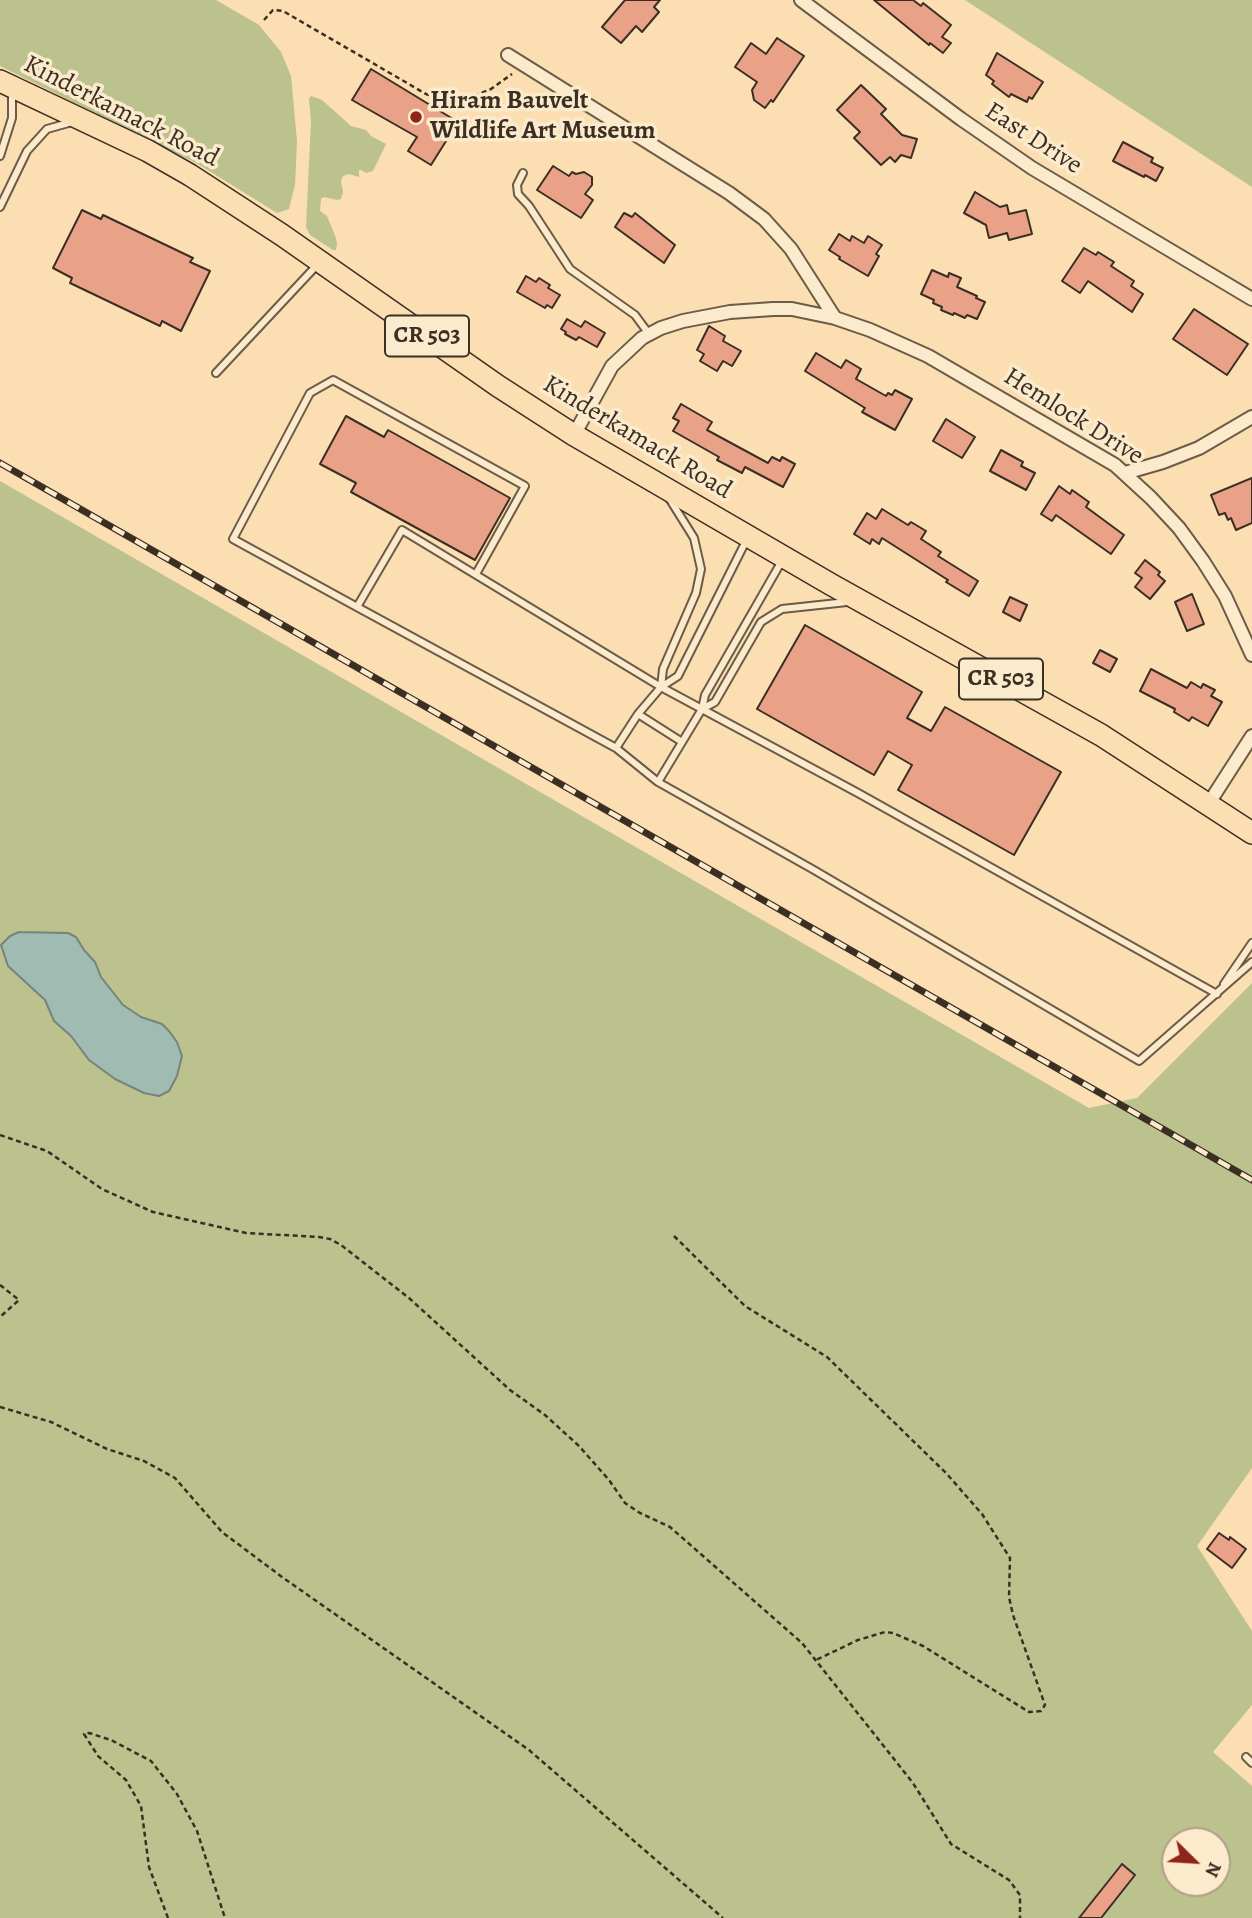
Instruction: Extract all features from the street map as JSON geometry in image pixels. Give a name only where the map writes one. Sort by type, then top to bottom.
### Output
[{"type":"main road","name":"Kinderkamack Road","points":[[6,84],[148,151],[190,174],[498,386],[574,435],[860,601],[1101,735],[1252,832]]},
{"type":"street","name":"East Drive","points":[[801,0],[961,119],[1032,168],[1252,299]]},
{"type":"street","points":[[508,55],[729,193],[764,219],[791,249],[835,318]]},
{"type":"street","name":"Hemlock Drive","points":[[574,435],[612,366],[627,350],[649,334],[683,321],[730,312],[792,309],[835,318],[870,330],[928,356],[1050,425],[1125,473],[1179,528],[1203,561],[1225,596],[1252,655]]},
{"type":"street","points":[[1125,473],[1163,463],[1199,448],[1252,417]]},
{"type":"street","points":[[1209,803],[1252,736]]},
{"type":"lane","points":[[0,156],[12,118],[6,84]]},
{"type":"lane","points":[[0,206],[27,151],[47,129],[80,120]]},
{"type":"lane","points":[[523,173],[517,185],[518,194],[529,206],[570,270],[635,315],[649,334]]},
{"type":"lane","points":[[216,373],[320,262]]},
{"type":"lane","points":[[476,574],[525,486],[333,380],[310,393],[233,539],[616,748],[658,782],[814,870],[1139,1061],[1252,962]]},
{"type":"lane","points":[[662,488],[694,538],[701,569],[696,593],[663,669],[662,687]]},
{"type":"lane","points":[[357,607],[402,530],[662,687],[858,793],[1217,994]]},
{"type":"lane","points":[[616,748],[638,714],[662,687],[678,676],[748,537]]},
{"type":"lane","points":[[658,782],[702,709],[705,695],[783,557]]},
{"type":"lane","points":[[702,709],[715,702],[761,622],[782,609],[860,601]]},
{"type":"lane","points":[[638,714],[682,742]]},
{"type":"lane","points":[[1217,994],[1252,943]]},
{"type":"path","points":[[264,20],[273,10],[283,11],[426,94],[447,100],[470,98],[491,89],[509,77],[520,63]]},
{"type":"path","points":[[0,1135],[47,1151],[102,1189],[153,1212],[246,1233],[319,1237],[341,1245],[409,1298],[510,1390],[579,1446],[610,1480],[625,1503],[670,1527],[802,1643],[913,1783],[951,1844],[1009,1880],[1020,1895],[1020,1918]]},
{"type":"path","points":[[674,1236],[745,1306],[827,1357],[946,1473],[987,1521],[1010,1558],[1009,1597],[1013,1615],[1045,1705],[1041,1711],[1029,1712],[923,1646],[893,1633],[885,1632],[858,1640],[816,1660]]},
{"type":"path","points":[[0,1285],[19,1297],[0,1317]]},
{"type":"path","points":[[0,1407],[51,1422],[107,1448],[145,1461],[175,1478],[222,1532],[529,1750],[723,1918]]},
{"type":"path","points":[[168,1918],[149,1867],[141,1806],[126,1780],[97,1756],[83,1734],[89,1733],[111,1740],[151,1761],[177,1794],[197,1831],[225,1918]]},
{"type":"green space","points":[[0,0],[216,0],[259,25],[281,52],[291,76],[297,141],[295,185],[289,209],[277,213],[198,164],[0,66]]},
{"type":"green space","points":[[965,0],[1252,0],[1252,187]]},
{"type":"green space","points":[[311,96],[322,100],[351,126],[366,130],[386,144],[373,171],[366,173],[359,170],[359,177],[349,174],[343,176],[341,199],[321,199],[320,211],[327,216],[336,238],[336,250],[310,235],[306,227]]},
{"type":"green space","points":[[0,481],[1089,1108],[1137,1098],[1252,983],[1252,1468],[1197,1546],[1252,1631],[1252,1705],[1213,1752],[1252,1786],[1252,1918],[0,1918]]},
{"type":"water","points":[[19,932],[68,933],[76,937],[95,962],[101,977],[123,1005],[141,1017],[162,1024],[169,1031],[182,1056],[177,1076],[169,1091],[159,1096],[144,1093],[115,1079],[89,1060],[71,1036],[54,1021],[45,1000],[8,966],[1,945]]},
{"type":"building","points":[[625,0],[660,0],[654,7],[659,12],[642,32],[636,26],[621,43],[602,27]]},
{"type":"building","points":[[874,0],[913,0],[921,6],[923,3],[951,25],[942,37],[951,43],[943,53],[930,43],[929,45]]},
{"type":"building","points":[[777,38],[804,56],[773,102],[771,100],[765,108],[754,100],[752,90],[757,82],[735,67],[751,43],[766,54]]},
{"type":"building","points":[[997,53],[1043,82],[1032,99],[1029,97],[1027,102],[1011,94],[1009,97],[992,84],[994,81],[986,75]]},
{"type":"building","name":"Hiram Bauvelt Wildlife Art Museum","points":[[371,69],[458,122],[431,165],[408,151],[417,137],[352,100]]},
{"type":"building","points":[[861,85],[886,109],[881,114],[902,135],[917,139],[911,158],[901,155],[895,162],[890,157],[881,165],[854,138],[860,132],[837,110]]},
{"type":"building","points":[[1123,142],[1153,158],[1151,162],[1163,168],[1156,181],[1113,161]]},
{"type":"building","points":[[553,166],[569,176],[572,172],[584,172],[592,177],[592,185],[585,194],[593,200],[581,218],[537,190]]},
{"type":"building","points":[[975,192],[1000,207],[1007,205],[1009,214],[1026,210],[1032,234],[1009,240],[1007,233],[989,238],[986,225],[964,213]]},
{"type":"building","points":[[82,210],[101,219],[103,215],[193,258],[190,262],[210,271],[181,331],[162,321],[160,326],[70,283],[72,278],[53,268]]},
{"type":"building","points":[[624,213],[632,217],[635,213],[675,245],[664,263],[615,227]]},
{"type":"building","points":[[839,234],[850,241],[852,236],[864,243],[868,236],[882,245],[868,276],[829,250]]},
{"type":"building","points":[[1084,248],[1096,255],[1098,252],[1114,262],[1111,266],[1134,281],[1131,286],[1143,294],[1132,312],[1088,281],[1080,293],[1062,281]]},
{"type":"building","points":[[932,270],[948,277],[949,273],[961,278],[957,287],[985,302],[977,319],[941,310],[942,307],[933,303],[934,300],[921,294]]},
{"type":"building","points":[[526,276],[536,282],[539,278],[550,285],[548,288],[560,295],[552,308],[547,305],[545,308],[517,292]]},
{"type":"building","points":[[1194,309],[1248,344],[1227,375],[1173,339]]},
{"type":"building","points":[[567,319],[581,327],[585,321],[605,333],[597,347],[579,337],[576,340],[565,334],[561,329]]},
{"type":"building","points":[[709,326],[725,336],[723,341],[741,351],[732,366],[723,361],[717,371],[700,361],[704,354],[697,350]]},
{"type":"building","points":[[816,353],[841,368],[846,360],[861,369],[856,379],[886,396],[888,393],[892,395],[895,390],[912,399],[895,430],[862,412],[865,408],[805,371]]},
{"type":"building","points":[[681,404],[712,422],[707,430],[768,463],[772,457],[780,461],[782,457],[795,464],[783,487],[745,467],[742,473],[673,431],[679,421],[673,418]]},
{"type":"building","points":[[346,416],[384,437],[388,430],[510,498],[475,560],[351,492],[356,483],[320,464]]},
{"type":"building","points":[[946,419],[975,437],[962,458],[933,441]]},
{"type":"building","points":[[1001,450],[1023,462],[1021,466],[1035,473],[1026,490],[990,471]]},
{"type":"building","points":[[1252,478],[1252,523],[1236,530],[1231,518],[1228,520],[1225,513],[1219,515],[1211,495]]},
{"type":"building","points":[[1059,486],[1070,494],[1072,490],[1089,502],[1086,507],[1124,535],[1111,554],[1056,515],[1052,521],[1041,514]]},
{"type":"building","points":[[882,509],[908,525],[911,522],[926,531],[921,539],[941,552],[938,556],[978,581],[969,596],[882,538],[879,544],[872,539],[870,544],[854,534],[867,513],[876,519]]},
{"type":"building","points":[[1145,560],[1160,572],[1158,575],[1165,581],[1150,599],[1135,587],[1142,578],[1135,573]]},
{"type":"building","points":[[1192,594],[1204,624],[1187,631],[1175,602]]},
{"type":"building","points":[[1010,597],[1027,605],[1020,621],[1003,612]]},
{"type":"building","points":[[805,625],[922,692],[907,718],[931,731],[945,707],[1061,772],[1014,855],[898,790],[912,765],[888,751],[874,775],[757,709]]},
{"type":"building","points":[[1100,650],[1117,659],[1110,672],[1093,663]]},
{"type":"building","points":[[1151,669],[1187,688],[1191,682],[1201,688],[1203,684],[1215,690],[1211,696],[1222,702],[1208,726],[1192,717],[1189,721],[1174,712],[1175,709],[1140,691]]},
{"type":"building","points":[[1219,1533],[1229,1540],[1230,1537],[1246,1549],[1232,1568],[1207,1549]]},
{"type":"building","points":[[1122,1864],[1135,1875],[1101,1918],[1079,1918]]},
{"type":"railway","points":[[0,463],[1252,1180]]},
{"type":"place","name":"Hiram Bauvelt Wildlife Art Museum","points":[[416,117]]}]
